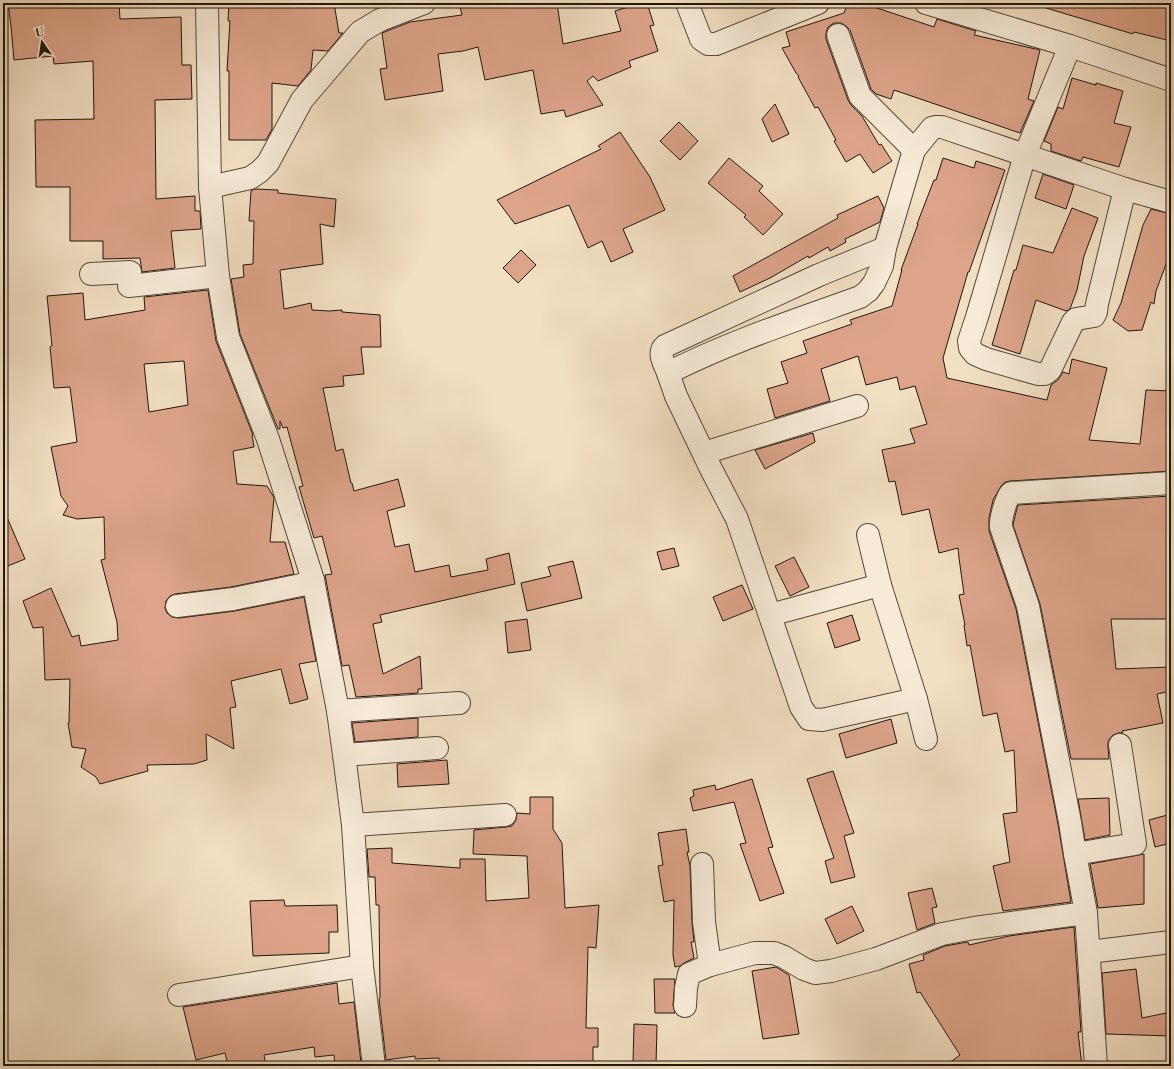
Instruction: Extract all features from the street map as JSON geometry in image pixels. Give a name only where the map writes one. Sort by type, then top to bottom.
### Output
[{"type":"street","points":[[207,3],[210,188],[218,276],[228,337],[268,439],[313,580],[338,711],[353,825],[362,966],[374,1066]]},
{"type":"street","points":[[210,188],[250,178],[259,172],[268,163],[302,100],[360,32],[380,20],[424,3]]},
{"type":"street","points":[[687,3],[701,39],[708,44],[716,44],[818,3]]},
{"type":"street","points":[[926,3],[1070,46],[1171,80]]},
{"type":"street","points":[[838,36],[860,96],[914,150]]},
{"type":"street","points":[[1070,46],[1025,155],[969,341],[970,348],[975,354],[986,359],[1038,374],[1045,374],[1050,370],[1073,322],[1076,319],[1094,316],[1096,312],[1125,189]]},
{"type":"street","points":[[668,373],[693,360],[779,326],[860,297],[868,291],[874,283],[882,266],[885,248],[914,150],[932,128],[942,127],[1125,189],[1171,202]]},
{"type":"street","points":[[885,248],[818,275],[665,346],[661,352],[676,396],[737,519],[802,707],[809,719],[822,720],[916,699]]},
{"type":"street","points":[[91,274],[131,267],[129,286],[218,276]]},
{"type":"street","points":[[704,453],[857,406]]},
{"type":"street","points":[[1096,1066],[1086,913],[1070,822],[1028,606],[1000,522],[1008,496],[1011,493],[1171,483]]},
{"type":"street","points":[[868,535],[880,585],[916,699],[926,739]]},
{"type":"street","points":[[177,606],[233,599],[313,580]]},
{"type":"street","points":[[770,615],[880,585]]},
{"type":"street","points":[[338,711],[459,703]]},
{"type":"street","points":[[1075,854],[1135,844],[1120,745]]},
{"type":"street","points":[[344,755],[437,748]]},
{"type":"street","points":[[353,825],[505,815]]},
{"type":"street","points":[[702,864],[704,922],[710,964]]},
{"type":"street","points":[[685,1006],[688,976],[696,970],[710,964],[755,953],[774,953],[815,974],[846,968],[876,959],[942,934],[974,928],[1086,913]]},
{"type":"street","points":[[1089,952],[1171,942]]},
{"type":"street","points":[[179,995],[362,966]]},
{"type":"building","points":[[8,3],[119,3],[120,19],[181,17],[182,65],[191,65],[192,99],[155,100],[156,199],[195,196],[195,211],[200,211],[201,229],[171,231],[175,268],[142,272],[140,258],[103,259],[103,241],[70,241],[70,187],[36,187],[35,120],[94,119],[93,61],[54,64],[53,56],[14,60]]},
{"type":"building","points":[[229,3],[334,3],[339,33],[343,33],[328,51],[313,50],[311,70],[298,86],[272,83],[272,129],[266,140],[229,140],[229,71],[227,71],[230,21],[228,21]]},
{"type":"building","points":[[459,3],[557,3],[563,44],[621,31],[615,11],[641,3],[647,3],[654,25],[650,26],[658,51],[629,61],[631,67],[598,81],[593,76],[587,81],[603,105],[566,117],[564,110],[541,114],[533,70],[485,80],[478,47],[463,51],[438,54],[443,91],[385,100],[380,69],[387,68],[382,33],[410,22],[462,15]]},
{"type":"building","points":[[848,3],[862,3],[934,27],[937,19],[976,31],[974,35],[1040,50],[1028,99],[1034,101],[1020,133],[894,90],[891,99],[876,94],[871,89],[850,30],[841,23],[834,23],[828,27],[826,39],[848,100],[862,116],[879,145],[881,144],[892,161],[873,173],[860,154],[846,162],[818,107],[815,108],[798,77],[799,76],[782,48],[790,46],[786,32],[844,13]]},
{"type":"building","points":[[1046,3],[1171,3],[1171,41],[1134,32],[1133,34],[1046,8]]},
{"type":"building","points":[[1072,78],[1123,91],[1114,123],[1131,127],[1119,167],[1083,157],[1081,161],[1051,151],[1051,144],[1044,141],[1058,107],[1063,109]]},
{"type":"building","points":[[775,104],[789,134],[772,142],[762,119]]},
{"type":"building","points":[[679,122],[698,141],[680,160],[660,141]]},
{"type":"building","points":[[620,132],[650,177],[665,210],[623,229],[633,252],[611,262],[602,241],[588,248],[569,205],[515,224],[497,200],[601,149],[598,146]]},
{"type":"building","points":[[729,158],[763,186],[759,191],[783,214],[763,235],[744,217],[746,215],[708,183]]},
{"type":"building","points":[[943,158],[974,168],[976,161],[1005,170],[968,272],[943,358],[947,378],[1047,400],[1051,385],[1058,380],[1063,372],[1069,374],[1072,359],[1107,368],[1089,440],[1140,444],[1146,390],[1171,391],[1171,471],[1010,481],[1005,482],[1001,486],[993,500],[989,518],[989,531],[1016,609],[1058,824],[1071,902],[1003,911],[993,866],[1010,862],[1003,814],[1017,812],[1014,750],[1005,752],[997,713],[983,716],[970,645],[967,646],[965,625],[959,595],[964,594],[958,548],[939,553],[929,509],[902,515],[895,481],[889,482],[882,450],[915,443],[910,429],[927,424],[915,386],[900,390],[897,377],[866,385],[858,356],[821,369],[830,401],[775,418],[767,389],[788,383],[781,362],[807,353],[803,341],[852,324],[850,320],[892,306],[901,270]]},
{"type":"building","points":[[1043,174],[1074,185],[1066,209],[1035,198]]},
{"type":"building","points":[[255,189],[278,190],[278,193],[336,199],[334,227],[320,224],[323,264],[280,270],[284,309],[311,303],[312,310],[342,310],[342,312],[380,315],[381,347],[361,347],[364,374],[343,376],[344,386],[323,388],[336,451],[343,449],[354,491],[398,479],[405,506],[387,511],[395,547],[409,544],[415,572],[449,565],[451,577],[488,570],[486,559],[509,553],[515,584],[380,615],[382,622],[373,624],[383,674],[420,656],[422,689],[418,689],[418,693],[356,697],[349,665],[342,666],[325,575],[332,574],[322,536],[314,538],[299,487],[303,486],[287,427],[283,428],[280,421],[280,429],[278,429],[240,334],[231,279],[244,277],[243,265],[253,264],[254,221],[249,221],[251,191]]},
{"type":"building","points":[[878,196],[884,208],[880,222],[845,239],[846,242],[830,251],[828,247],[809,258],[808,256],[770,278],[740,292],[733,276],[838,218],[837,215]]},
{"type":"building","points":[[1072,208],[1098,218],[1084,256],[1077,290],[1070,309],[1066,311],[1036,300],[1020,354],[992,345],[1023,245],[1053,253]]},
{"type":"building","points":[[1151,209],[1171,214],[1171,251],[1156,291],[1154,304],[1151,302],[1142,330],[1128,331],[1113,320],[1121,303],[1143,225]]},
{"type":"building","points":[[521,250],[536,265],[518,283],[503,268]]},
{"type":"building","points":[[208,290],[216,341],[253,435],[254,447],[233,451],[237,484],[267,486],[274,498],[270,542],[285,542],[294,574],[231,587],[175,594],[170,596],[166,601],[165,608],[167,613],[172,617],[179,618],[235,611],[304,597],[316,661],[299,664],[308,699],[290,704],[281,669],[231,681],[236,707],[230,708],[234,749],[206,734],[207,760],[194,764],[147,765],[148,771],[100,784],[96,777],[81,767],[86,749],[72,747],[68,723],[70,679],[45,680],[43,627],[33,628],[23,601],[51,588],[72,637],[79,635],[81,646],[118,640],[117,622],[101,560],[105,559],[104,517],[77,519],[63,515],[68,506],[61,496],[51,447],[77,442],[70,387],[54,388],[47,296],[83,293],[85,320],[145,310],[144,297]],"holes":[[[184,361],[188,405],[149,412],[144,364]]]},
{"type":"building","points":[[813,433],[815,442],[765,469],[755,450]]},
{"type":"building","points":[[1171,496],[1171,619],[1111,619],[1116,669],[1171,667],[1171,691],[1157,694],[1163,723],[1122,731],[1123,733],[1113,735],[1108,741],[1109,759],[1071,759],[1040,604],[1013,525],[1018,505]]},
{"type":"building","points":[[3,508],[25,559],[3,568]]},
{"type":"building","points":[[674,548],[679,566],[662,570],[657,552]]},
{"type":"building","points":[[794,557],[809,587],[790,596],[775,566]]},
{"type":"building","points":[[573,561],[582,598],[527,611],[521,583],[551,576],[548,567]]},
{"type":"building","points":[[742,585],[753,609],[723,621],[713,597]]},
{"type":"building","points":[[852,615],[860,640],[835,648],[827,623]]},
{"type":"building","points":[[527,619],[531,650],[508,653],[505,622]]},
{"type":"building","points":[[418,718],[418,737],[355,742],[352,723]]},
{"type":"building","points":[[891,719],[897,743],[846,758],[839,734]]},
{"type":"building","points":[[447,760],[449,784],[398,787],[397,764]]},
{"type":"building","points":[[833,771],[854,833],[844,836],[855,877],[831,883],[825,861],[834,858],[807,779]]},
{"type":"building","points":[[752,779],[773,847],[768,848],[784,893],[760,901],[740,844],[746,843],[734,802],[693,811],[690,798],[694,796],[693,790],[715,785],[716,790]]},
{"type":"building","points":[[530,797],[553,797],[553,829],[562,843],[565,908],[599,905],[596,948],[588,947],[586,1028],[598,1028],[598,1047],[593,1047],[593,1065],[440,1066],[439,1058],[415,1059],[415,1056],[386,1060],[379,999],[379,905],[376,905],[375,877],[369,877],[367,849],[392,848],[392,863],[460,868],[460,859],[485,859],[486,901],[529,898],[527,856],[473,854],[474,830],[512,826],[516,820],[517,813],[530,814]]},
{"type":"building","points":[[1109,798],[1110,835],[1085,840],[1078,799]]},
{"type":"building","points":[[1171,814],[1171,843],[1155,847],[1149,820]]},
{"type":"building","points":[[686,829],[689,852],[687,852],[690,866],[694,942],[691,942],[694,958],[680,966],[675,967],[673,955],[674,900],[664,902],[658,866],[663,865],[658,833]]},
{"type":"building","points":[[1144,854],[1144,904],[1098,908],[1090,864]]},
{"type":"building","points":[[932,888],[937,907],[932,908],[935,923],[917,930],[908,893]]},
{"type":"building","points":[[284,900],[285,906],[337,905],[338,932],[329,932],[329,953],[253,956],[250,901]]},
{"type":"building","points":[[852,906],[864,931],[837,944],[825,919]]},
{"type":"building","points":[[1074,927],[1081,1032],[1078,1032],[1082,1066],[945,1066],[960,1055],[920,992],[917,993],[909,964],[924,960],[923,955],[945,946],[968,942],[969,945],[1009,936]]},
{"type":"building","points":[[776,967],[789,975],[799,1034],[763,1039],[752,971]]},
{"type":"building","points":[[1136,969],[1142,1018],[1171,1012],[1171,1036],[1106,1034],[1102,973]]},
{"type":"building","points":[[654,979],[675,979],[673,1005],[675,1013],[655,1013]]},
{"type":"building","points":[[337,983],[339,1004],[354,1002],[361,1063],[360,1066],[335,1066],[334,1055],[315,1057],[314,1047],[264,1055],[266,1066],[228,1066],[225,1053],[196,1060],[183,1007]]},
{"type":"building","points":[[634,1024],[657,1025],[656,1064],[633,1063]]}]
